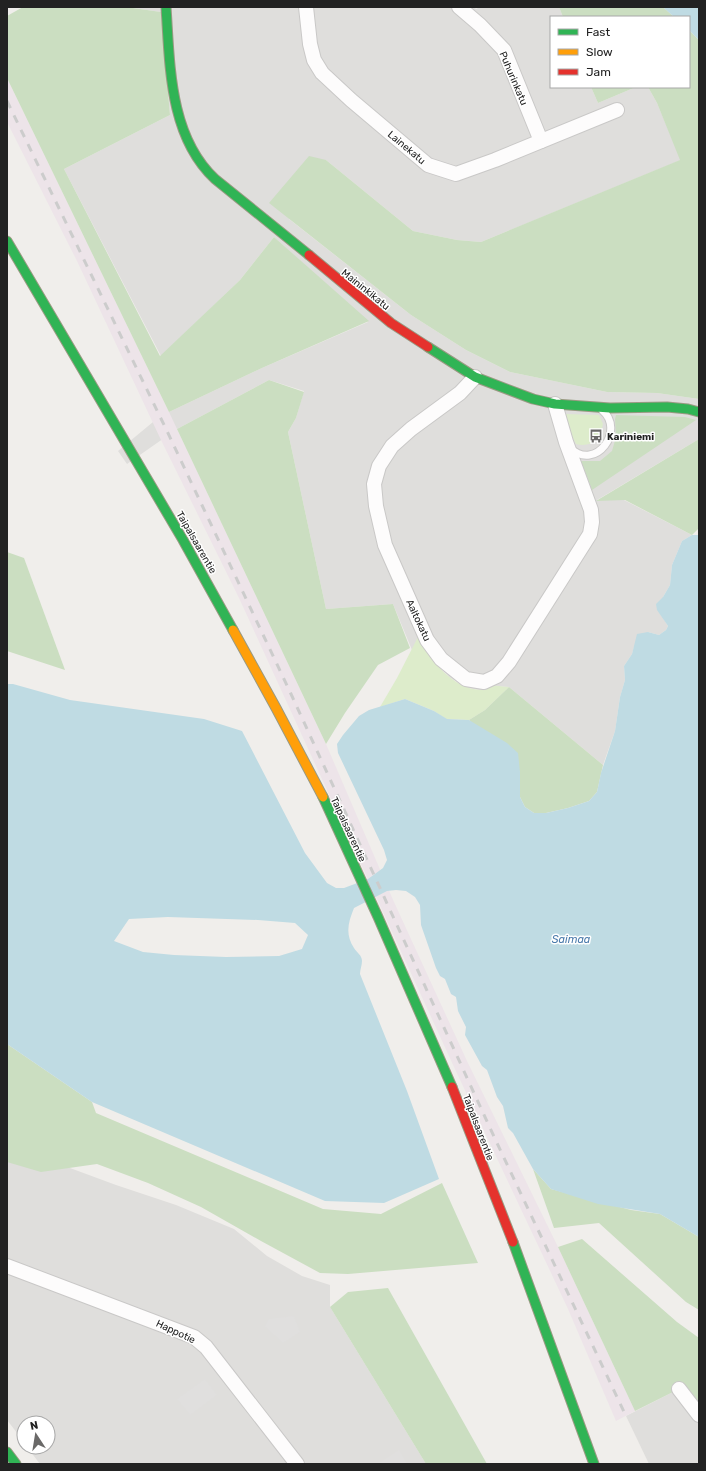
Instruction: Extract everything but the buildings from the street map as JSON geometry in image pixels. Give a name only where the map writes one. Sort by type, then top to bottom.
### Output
[{"type":"main road","name":"Maininkikatu","points":[[166,7],[173,93],[178,115],[186,137],[195,153],[208,171],[228,190],[391,323],[475,377],[533,399],[555,404],[599,408],[667,408],[688,409],[699,412]]},
{"type":"main road","name":"Taipalsaarentie","points":[[7,241],[176,526],[233,628],[320,792],[378,917],[450,1081],[517,1253],[594,1464]]},
{"type":"main road","points":[[7,1452],[16,1464]]},
{"type":"street","name":"Lainekatu","points":[[306,7],[310,44],[314,60],[322,74],[428,164],[456,174],[495,160],[617,110]]},
{"type":"street","name":"Puhurinkatu","points":[[459,7],[480,25],[504,50],[540,141]]},
{"type":"street","name":"Aaltokatu","points":[[475,377],[460,393],[411,429],[392,446],[379,466],[374,484],[376,506],[385,545],[427,640],[441,660],[466,678],[484,682],[497,676],[509,662],[590,534],[592,522],[591,510],[566,442],[555,404]]},
{"type":"street","name":"Happotie","points":[[7,1266],[194,1337],[206,1347],[297,1464]]},
{"type":"street","points":[[679,1389],[699,1415]]},
{"type":"lane","points":[[566,442],[574,452],[581,455],[590,455],[600,451],[605,446],[609,439],[610,424],[607,415],[599,408]]},
{"type":"shaded area","points":[[126,7],[474,7],[476,9],[480,7],[559,7],[563,16],[550,16],[550,88],[591,88],[598,103],[634,88],[649,88],[657,103],[681,160],[481,242],[457,240],[413,231],[326,160],[289,219],[411,315],[466,350],[510,372],[607,392],[657,393],[699,399],[699,439],[597,500],[624,500],[692,535],[682,541],[672,565],[670,585],[663,597],[663,618],[668,626],[666,630],[659,635],[648,632],[634,647],[632,654],[624,666],[625,680],[620,697],[615,731],[603,765],[509,687],[493,686],[484,691],[467,688],[449,677],[432,659],[418,638],[412,650],[393,604],[326,609],[288,432],[296,418],[304,391],[269,380],[177,429],[127,464],[118,451],[153,422],[169,412],[262,368],[368,322],[274,237],[240,280],[161,356],[64,169],[170,115],[161,12]]},
{"type":"shaded area","points":[[7,78],[169,412],[326,744],[394,902],[467,1061],[558,1247],[635,1411],[616,1421],[568,1309],[454,1067],[239,598],[161,440],[77,261],[7,122]]},
{"type":"shaded area","points":[[7,1123],[70,1168],[176,1205],[234,1229],[267,1256],[302,1276],[330,1285],[330,1307],[426,1464],[40,1464],[33,1455],[56,1455],[56,1415],[16,1415],[16,1432],[7,1420]]},
{"type":"shaded area","points":[[294,1316],[300,1332],[283,1343],[265,1327],[269,1319]]},
{"type":"shaded area","points":[[205,1379],[217,1395],[190,1415],[177,1399]]},
{"type":"shaded area","points":[[679,1389],[699,1415],[699,1464],[649,1464],[626,1416]]},
{"type":"shaded area","points":[[399,1450],[407,1464],[378,1464]]},
{"type":"green space","points":[[23,7],[126,7],[161,12],[170,115],[64,169],[160,356],[240,280],[274,237],[369,321],[262,368],[169,412],[7,78],[7,16]]},
{"type":"green space","points":[[559,7],[663,7],[673,16],[563,16]]},
{"type":"green space","points":[[690,31],[699,40],[699,399],[657,393],[607,392],[510,372],[466,350],[411,315],[269,203],[309,156],[326,160],[413,231],[457,240],[481,242],[680,160],[657,103],[649,88],[690,88]]},
{"type":"green space","points":[[591,88],[634,88],[598,103]]},
{"type":"green space","points":[[269,380],[304,392],[296,418],[288,432],[326,609],[393,604],[410,648],[378,665],[326,744],[177,429]]},
{"type":"green space","points":[[565,414],[599,415],[603,424],[600,434],[594,441],[586,445],[576,444],[569,430]]},
{"type":"green space","points":[[616,415],[685,417],[696,420],[592,490],[581,461],[600,461],[612,451],[616,437]]},
{"type":"green space","points":[[699,439],[699,528],[692,535],[625,500],[596,501]]},
{"type":"green space","points":[[7,552],[24,558],[65,670],[7,651]]},
{"type":"green space","points":[[418,637],[444,672],[461,685],[483,690],[492,686],[509,687],[485,710],[469,720],[446,719],[434,711],[405,699],[380,707]]},
{"type":"green space","points":[[509,687],[603,765],[597,792],[589,801],[546,813],[534,813],[525,807],[520,797],[520,772],[469,720],[485,710]]},
{"type":"green space","points":[[7,1044],[92,1102],[96,1113],[323,1209],[381,1214],[442,1183],[478,1263],[348,1274],[320,1273],[201,1207],[148,1183],[97,1164],[41,1172],[7,1162]]},
{"type":"green space","points":[[533,1169],[551,1189],[631,1210],[660,1214],[699,1237],[699,1310],[686,1302],[599,1223],[554,1228]]},
{"type":"green space","points":[[582,1239],[677,1322],[699,1338],[699,1415],[679,1389],[635,1411],[558,1247]]},
{"type":"green space","points":[[388,1288],[487,1464],[426,1464],[330,1307],[348,1292]]},
{"type":"water","points":[[663,7],[699,7],[699,40],[690,31],[690,16],[673,16]]},
{"type":"water","name":"Saimaa","points":[[692,535],[699,535],[699,1237],[660,1214],[598,1204],[551,1189],[533,1169],[513,1133],[508,1128],[503,1106],[497,1097],[487,1070],[482,1066],[465,1035],[466,1027],[458,1011],[456,997],[451,994],[445,979],[440,976],[436,968],[421,925],[420,905],[415,897],[406,891],[387,891],[354,908],[348,928],[351,943],[362,959],[360,974],[407,1091],[439,1179],[384,1203],[325,1201],[92,1102],[7,1044],[7,684],[13,684],[70,700],[204,719],[242,731],[305,853],[327,883],[336,888],[344,888],[368,879],[383,868],[387,860],[384,850],[338,753],[337,744],[343,735],[359,716],[369,710],[405,699],[434,711],[447,719],[469,720],[507,743],[518,753],[520,797],[525,807],[534,813],[546,813],[589,801],[597,792],[601,773],[615,731],[620,697],[625,680],[624,666],[632,654],[637,634],[648,632],[659,635],[666,630],[668,626],[657,610],[656,604],[663,597],[670,585],[672,565],[682,541]],"holes":[[[168,917],[258,920],[295,923],[308,935],[302,949],[279,956],[226,957],[174,955],[143,952],[114,941],[129,919]]]},
{"type":"railway","points":[[7,101],[167,431],[291,694],[496,1141],[626,1416]]},
{"type":"traffic: fast","points":[[166,7],[171,76],[180,121],[188,142],[200,162],[215,179],[309,255]]},
{"type":"traffic: fast","points":[[7,241],[183,540],[233,630]]},
{"type":"traffic: fast","points":[[428,347],[475,377],[533,399],[555,404],[610,408],[667,407],[688,409],[699,412]]},
{"type":"traffic: fast","points":[[323,797],[378,917],[452,1087]]},
{"type":"traffic: fast","points":[[513,1242],[594,1464]]},
{"type":"traffic: fast","points":[[7,1452],[16,1464]]},
{"type":"traffic: slow","points":[[233,630],[323,797]]},
{"type":"traffic: jam","points":[[309,255],[391,323],[428,347]]},
{"type":"traffic: jam","points":[[452,1087],[513,1242]]},
{"type":"place","name":"Kariniemi","points":[[596,436]]}]
